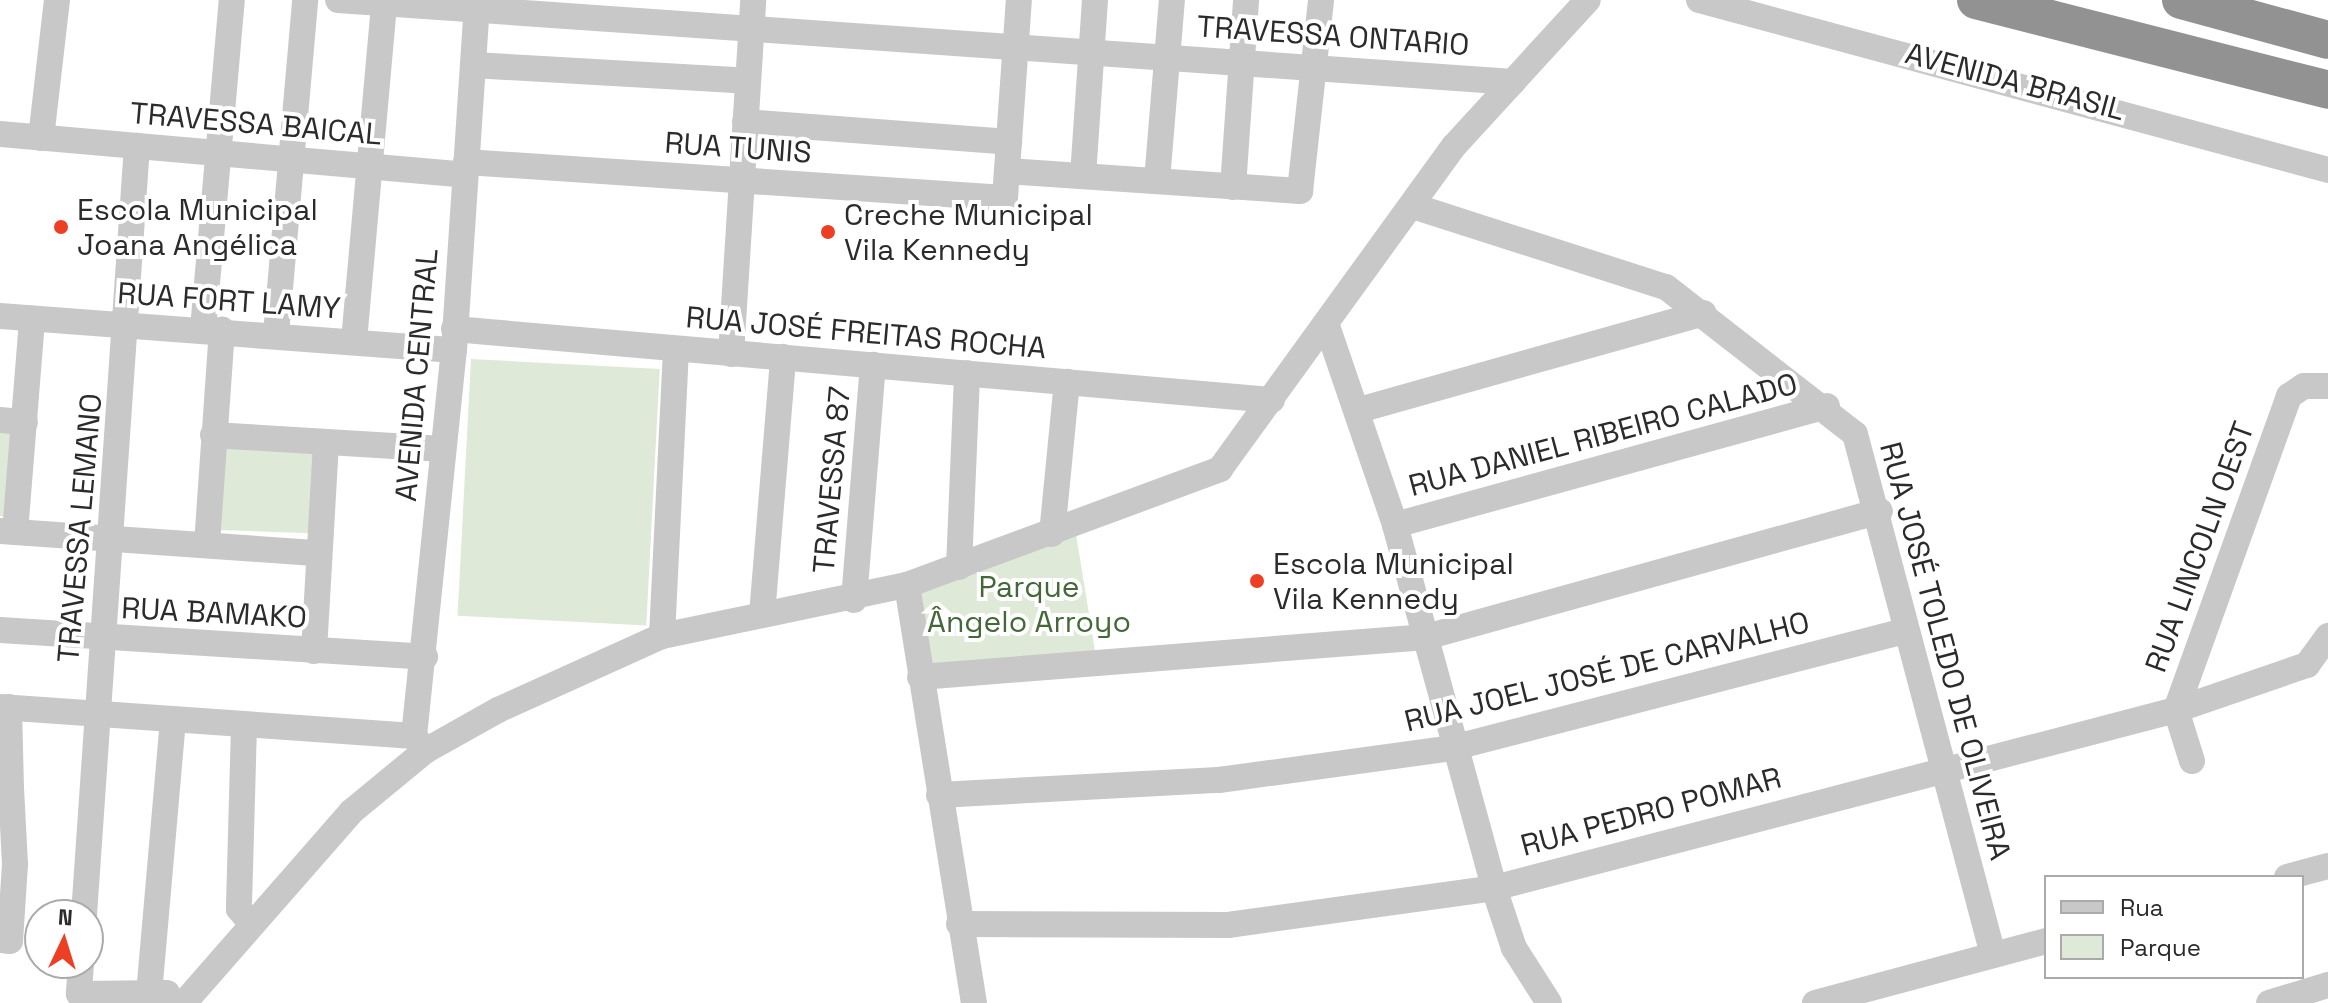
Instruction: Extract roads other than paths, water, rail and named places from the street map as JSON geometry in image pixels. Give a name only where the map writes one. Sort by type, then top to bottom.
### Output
[{"type":"highway","points":[[1976,0],[2328,90]]},
{"type":"highway","points":[[2181,0],[2328,40]]},
{"type":"street","points":[[41,138],[57,0]]},
{"type":"street","points":[[207,544],[213,435],[218,153],[232,0]]},
{"type":"street","points":[[276,334],[305,0]]},
{"type":"street","name":"TRAVESSA ONTARIO","points":[[338,0],[477,5],[751,29],[1092,49],[1513,82]]},
{"type":"street","points":[[731,354],[753,0]]},
{"type":"street","points":[[1019,0],[1007,171],[1290,191],[1305,186],[1321,0]]},
{"type":"street","points":[[1083,176],[1095,0]]},
{"type":"street","points":[[1157,181],[1172,0]]},
{"type":"street","points":[[1233,187],[1246,0]]},
{"type":"street","points":[[80,979],[79,994],[191,996],[244,915],[420,743],[662,636],[854,600],[907,585],[1052,534],[1220,469],[1327,326],[1454,146],[1588,0]]},
{"type":"street","name":"AVENIDA BRASIL","points":[[1699,0],[2328,170]]},
{"type":"street","points":[[354,341],[384,4]]},
{"type":"street","name":"AVENIDA CENTRAL","points":[[420,743],[454,340],[477,5]]},
{"type":"street","points":[[473,65],[748,81]]},
{"type":"street","points":[[745,122],[1009,142]]},
{"type":"street","name":"TRAVESSA BAICAL","points":[[0,134],[370,167],[466,168]]},
{"type":"street","name":"TRAVESSA LEMANO","points":[[85,899],[102,639],[128,326],[137,146]]},
{"type":"street","name":"RUA TUNIS","points":[[466,168],[741,180],[1005,198],[1007,171]]},
{"type":"street","name":"RUA JOSÉ TOLEDO DE OLIVEIRA","points":[[1413,206],[1642,276],[1704,313],[1827,406],[1863,450],[1880,511],[1938,769],[1993,955]]},
{"type":"street","points":[[1359,410],[1704,313]]},
{"type":"street","name":"RUA FORT LAMY","points":[[0,316],[354,341],[454,340]]},
{"type":"street","points":[[32,319],[12,421],[8,532],[318,553]]},
{"type":"street","points":[[1327,326],[1359,410],[1395,525],[1452,748],[1494,888],[1514,948],[1549,1003]]},
{"type":"street","name":"RUA JOSÉ FREITAS ROCHA","points":[[454,340],[783,357],[1272,400]]},
{"type":"street","points":[[662,636],[676,350]]},
{"type":"street","points":[[762,615],[783,357]]},
{"type":"street","name":"TRAVESSA 87","points":[[854,600],[873,365]]},
{"type":"street","points":[[959,567],[967,373]]},
{"type":"street","points":[[1052,534],[1067,382]]},
{"type":"street","name":"RUA LINCOLN OEST","points":[[2192,761],[2176,710],[2289,396],[2304,386],[2328,386]]},
{"type":"street","name":"RUA DANIEL RIBEIRO CALADO","points":[[1395,525],[1827,406]]},
{"type":"street","points":[[213,435],[443,449]]},
{"type":"street","points":[[314,651],[326,442]]},
{"type":"street","points":[[920,677],[1426,637],[1880,511]]},
{"type":"street","points":[[907,585],[974,1003]]},
{"type":"street","name":"RUA BAMAKO","points":[[0,630],[102,639],[425,657]]},
{"type":"street","name":"RUA JOEL JOSÉ DE CARVALHO","points":[[939,795],[1204,781],[1452,748],[1905,631]]},
{"type":"street","name":"RUA PEDRO POMAR","points":[[959,924],[1185,928],[1494,888],[1938,769],[2176,710],[2283,677],[2307,665],[2328,636]]},
{"type":"street","points":[[5,940],[8,864],[4,707],[420,743]]},
{"type":"street","points":[[149,994],[173,720]]},
{"type":"street","points":[[244,726],[244,915]]},
{"type":"street","points":[[2294,875],[2328,866]]},
{"type":"street","points":[[1830,1001],[2044,942]]},
{"type":"street","points":[[2269,1003],[2328,985]]},
{"type":"place","name":"Escola Municipal Joana Angélica","points":[[61,227]]},
{"type":"place","name":"Creche Municipal Vila Kennedy","points":[[828,232]]},
{"type":"place","name":"Escola Municipal Vila Kennedy","points":[[1257,581]]},
{"type":"park label","name":"Parque Ângelo Arroyo","points":[[1029,604]]}]
